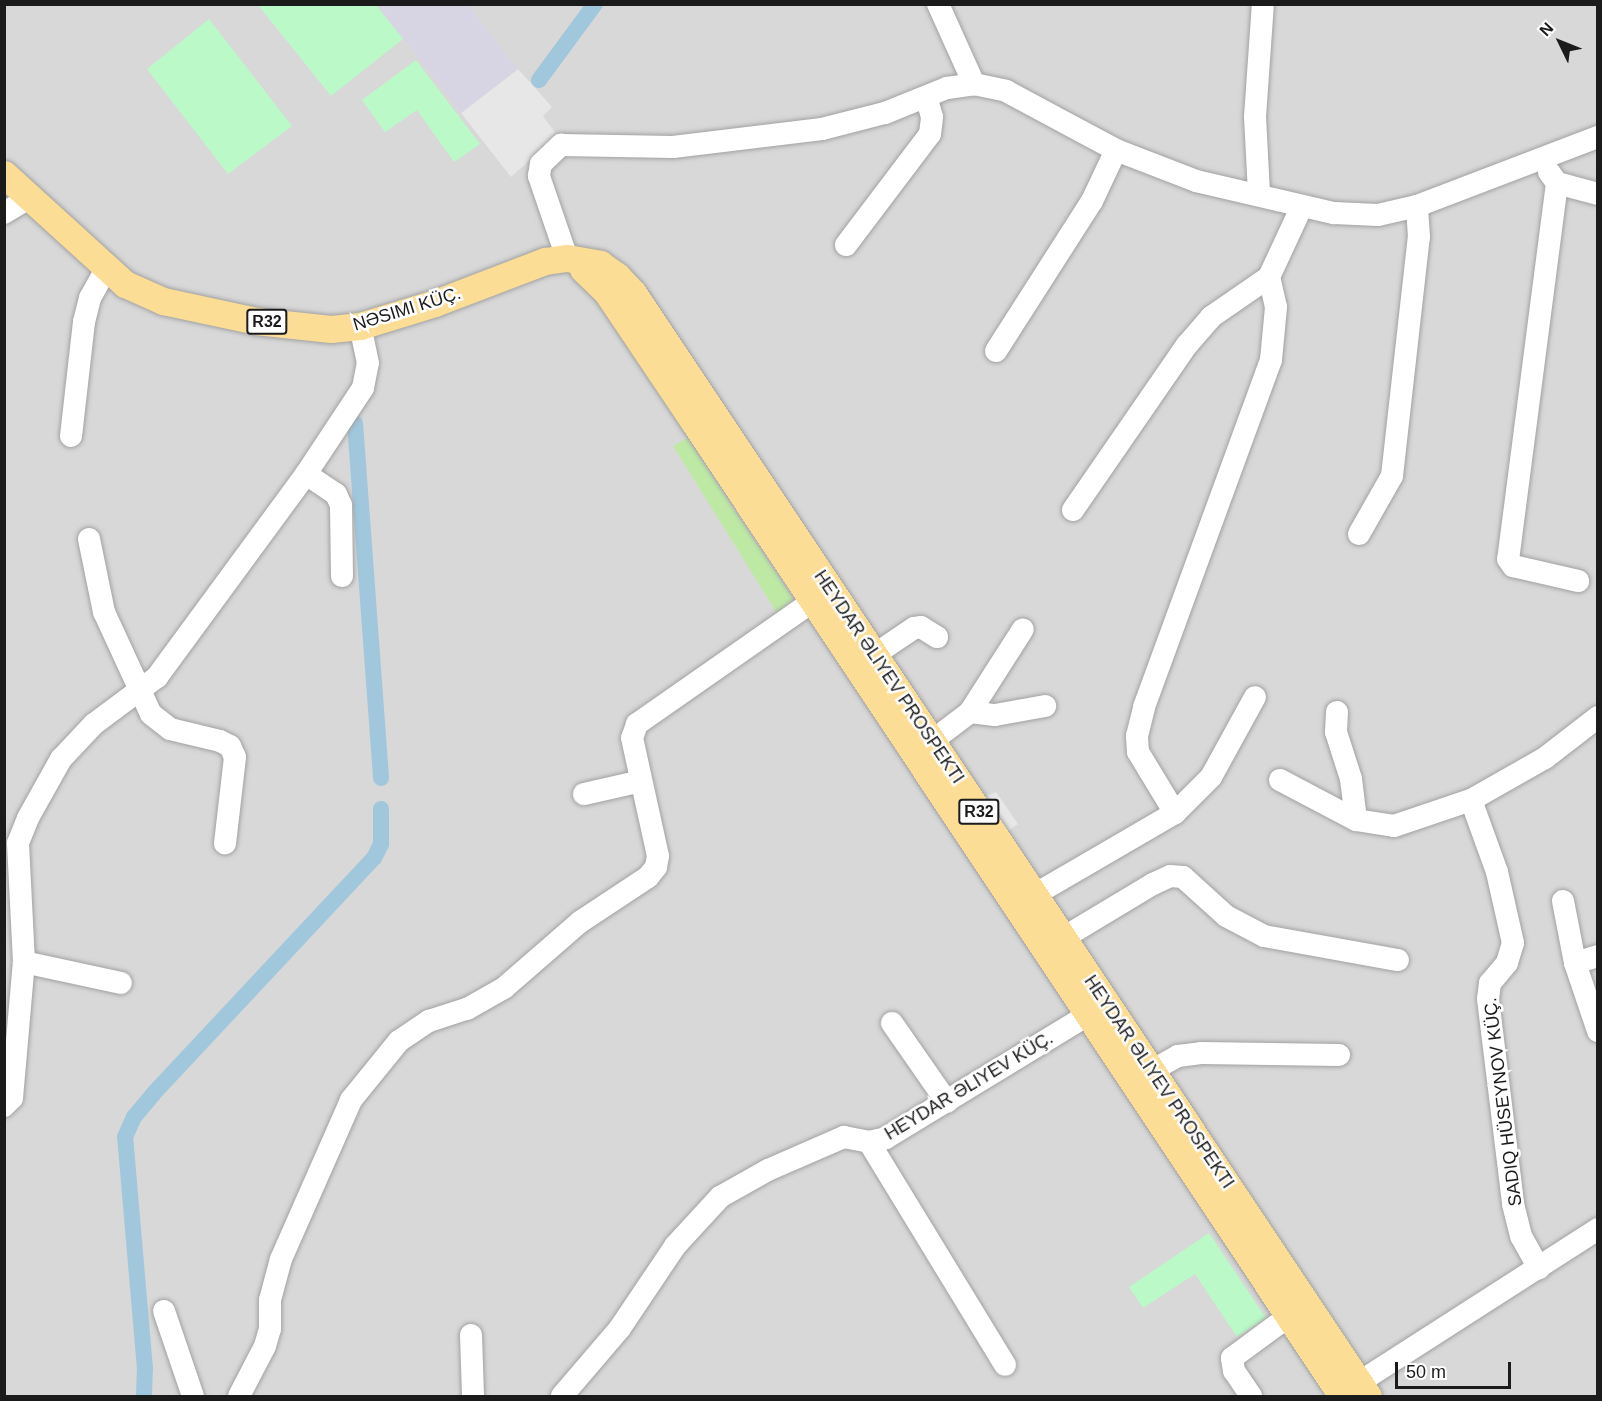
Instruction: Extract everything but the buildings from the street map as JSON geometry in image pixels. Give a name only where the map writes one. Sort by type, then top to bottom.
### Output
[{"type":"main road","name":"NƏSIMI KÜÇ.","points":[[4,174],[106,268],[144,294],[214,314],[305,327],[360,326],[435,303],[545,261],[567,258]]},
{"type":"main road","name":"R32","points":[[567,258],[606,291],[1289,1316],[1352,1392]]},
{"type":"main road","name":"HEYDAR ƏLIYEV PROSPEKTI","points":[[567,258],[600,264],[633,293],[1151,1071],[1352,1392]]},
{"type":"street","points":[[938,4],[974,84]]},
{"type":"street","points":[[1259,194],[1255,117],[1263,4]]},
{"type":"street","points":[[567,258],[539,176],[548,153],[561,145],[673,147],[810,130],[927,99],[947,88],[974,84],[1006,91],[1116,150],[1196,181],[1259,194],[1301,208],[1378,215],[1417,206],[1598,137]]},
{"type":"street","points":[[846,245],[930,134],[932,117],[927,99]]},
{"type":"street","points":[[996,351],[1092,201],[1116,150]]},
{"type":"street","points":[[1545,159],[1547,170],[1557,183],[1598,194]]},
{"type":"street","points":[[1557,183],[1508,559],[1513,566],[1578,581]]},
{"type":"street","points":[[4,213],[28,198]]},
{"type":"street","points":[[1359,534],[1392,476],[1419,237],[1417,206]]},
{"type":"street","points":[[1073,510],[1187,345],[1211,317],[1269,276],[1301,208]]},
{"type":"street","points":[[71,436],[84,322],[90,298],[106,268]]},
{"type":"street","points":[[1175,813],[1138,752],[1137,735],[1147,696],[1271,360],[1276,307],[1269,276]]},
{"type":"street","points":[[4,1106],[12,1098],[24,962],[11,846],[62,759],[94,724],[139,694],[196,629],[306,474],[365,382],[368,363],[360,326]]},
{"type":"street","points":[[306,474],[336,494],[341,505],[342,576]]},
{"type":"street","points":[[89,539],[104,612],[139,694],[151,714],[170,729],[230,746],[235,757],[225,843]]},
{"type":"street","points":[[239,1396],[265,1346],[270,1329],[270,1300],[281,1259],[351,1100],[399,1041],[429,1021],[467,1009],[504,988],[580,922],[652,872],[657,856],[632,738],[637,724],[812,602]]},
{"type":"street","points":[[874,655],[915,628],[921,627],[937,637]]},
{"type":"street","points":[[932,741],[970,712],[1023,629]]},
{"type":"street","points":[[1034,895],[1175,813],[1211,777],[1255,698]]},
{"type":"street","points":[[970,712],[995,715],[1045,706]]},
{"type":"street","points":[[1338,712],[1336,732],[1351,778],[1356,820]]},
{"type":"street","points":[[1280,780],[1356,820],[1394,826],[1471,800],[1545,758],[1598,717]]},
{"type":"street","points":[[584,795],[641,781]]},
{"type":"street","points":[[1471,800],[1497,872],[1513,943],[1507,963],[1490,983],[1488,999],[1513,1204],[1521,1236],[1539,1268]]},
{"type":"street","points":[[1063,938],[1170,876],[1183,877],[1226,916],[1264,936],[1398,960]]},
{"type":"street","points":[[1563,902],[1575,963],[1598,1030]]},
{"type":"street","points":[[1575,963],[1598,956]]},
{"type":"street","points":[[24,962],[122,983]]},
{"type":"street","name":"HEYDAR ƏLIYEV KÜÇ.","points":[[562,1396],[620,1328],[675,1246],[720,1197],[768,1170],[844,1137],[869,1142],[886,1138],[1089,1014]]},
{"type":"street","points":[[892,1023],[947,1102]]},
{"type":"street","points":[[1151,1071],[1178,1056],[1201,1053],[1339,1055]]},
{"type":"street","points":[[869,1142],[1005,1365]]},
{"type":"street","points":[[1352,1392],[1597,1231]]},
{"type":"street","points":[[164,1311],[193,1396]]},
{"type":"street","points":[[1251,1396],[1234,1371],[1232,1358],[1289,1316]]},
{"type":"street","points":[[471,1335],[473,1396]]},
{"type":"shaded area","points":[[5,5],[1597,5],[1597,1396],[5,1396]]},
{"type":"shaded area","points":[[377,5],[468,5],[518,69],[461,113]]},
{"type":"shaded area","points":[[518,69],[552,107],[543,116],[557,135],[511,177],[461,113]]},
{"type":"shaded area","points":[[996,792],[1018,824],[1000,837],[976,800]]},
{"type":"green space","points":[[258,5],[376,5],[403,39],[331,96]]},
{"type":"green space","points":[[209,19],[292,126],[228,174],[147,69]]},
{"type":"green space","points":[[416,60],[480,144],[454,162],[417,110],[385,132],[362,100]]},
{"type":"green space","points":[[687,438],[793,599],[777,613],[673,446]]},
{"type":"green space","points":[[1209,1233],[1266,1318],[1237,1337],[1195,1274],[1143,1308],[1129,1287]]},
{"type":"waterway","points":[[539,80],[595,4]]},
{"type":"waterway","points":[[355,423],[381,778]]},
{"type":"waterway","points":[[144,1395],[145,1369],[125,1137],[134,1117],[153,1094],[374,858],[381,844],[381,809]]}]
